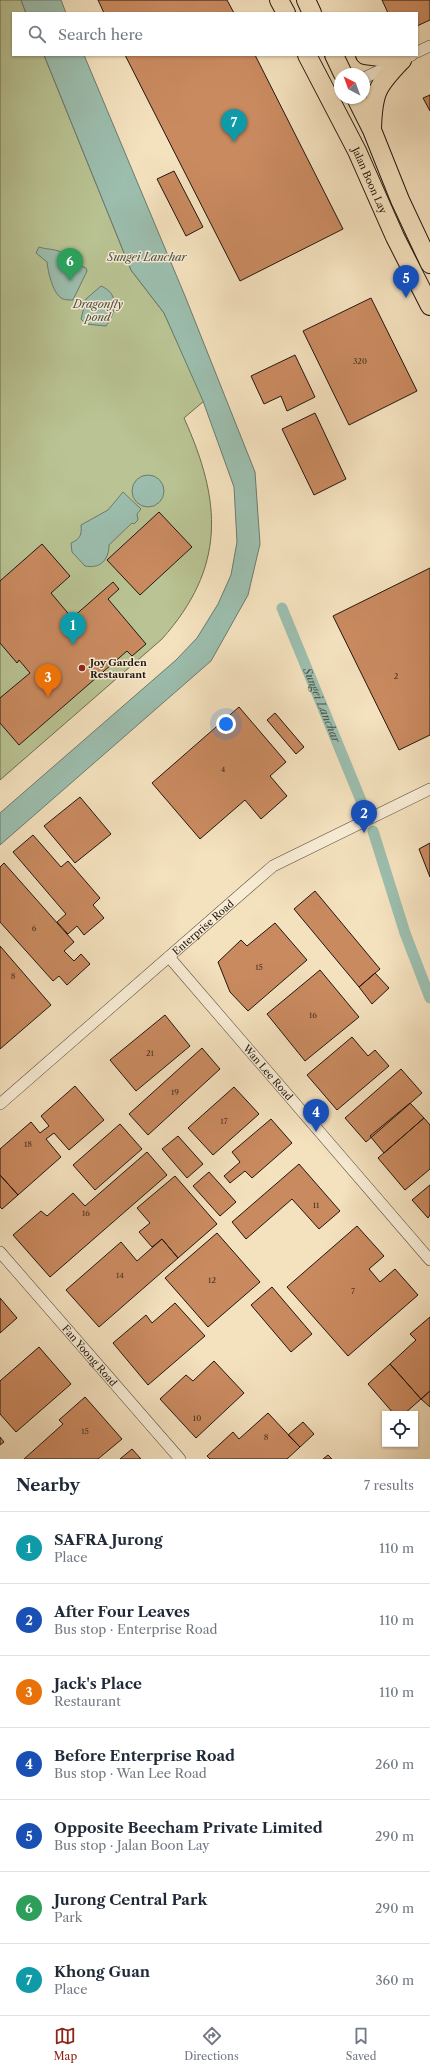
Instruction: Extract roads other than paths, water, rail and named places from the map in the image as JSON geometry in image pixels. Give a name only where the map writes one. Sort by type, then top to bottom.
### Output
[{"type":"main road","points":[[279,0],[285,12]]},
{"type":"main road","points":[[306,0],[312,12]]},
{"type":"main road","name":"Jalan Boon Lay","points":[[308,56],[334,93]]},
{"type":"main road","points":[[334,56],[340,68]]},
{"type":"main road","points":[[372,130],[375,95],[383,79],[410,56]]},
{"type":"main road","name":"Jalan Boon Lay","points":[[338,104],[357,151],[395,237],[430,306]]},
{"type":"main road","name":"Jalan Boon Lay","points":[[359,104],[372,130],[400,200],[430,264]]},
{"type":"street","points":[[418,52],[430,46]]},
{"type":"street","points":[[370,75],[410,56]]},
{"type":"street","name":"Enterprise Road","points":[[0,1104],[273,866],[430,788]]},
{"type":"street","name":"Wan Lee Road","points":[[169,957],[430,1260]]},
{"type":"street","name":"Fan Yoong Road","points":[[0,1252],[180,1459]]},
{"type":"water","points":[[21,0],[61,0],[66,12],[26,12]]},
{"type":"water","name":"Sungei Lanchar","points":[[44,56],[84,56],[185,296],[255,472],[260,544],[248,595],[211,661],[0,845],[0,813],[176,660],[197,638],[218,604],[231,575],[237,542],[234,487],[203,401],[164,313],[131,270]]},
{"type":"water","name":"Dragonfly pond","points":[[39,247],[59,251],[68,260],[86,268],[87,271],[73,300],[63,299],[56,293],[50,277],[47,262],[36,253]]},
{"type":"water","name":"Dragonfly pond","points":[[101,286],[107,289],[114,298],[114,309],[112,315],[106,326],[86,324],[81,319],[86,299]]},
{"type":"water","points":[[145,475],[151,475],[160,479],[164,491],[160,503],[151,507],[145,507],[136,503],[132,494],[132,488],[136,479]]},
{"type":"water","points":[[123,492],[141,509],[137,514],[138,520],[134,524],[132,523],[109,545],[109,550],[103,562],[95,566],[85,566],[72,552],[71,543],[80,536],[81,525],[108,510]]},
{"type":"waterway","name":"Sungei Lanchar","points":[[282,608],[362,803]]},
{"type":"waterway","name":"Sungei Lanchar","points":[[373,831],[405,933],[430,998]]},
{"type":"place","name":"Khong Guan","points":[[234,142]]},
{"type":"place","name":"Jurong Central Park","points":[[70,281]]},
{"type":"place","name":"Opposite Beecham Private Limited","points":[[406,298]]},
{"type":"place","name":"SAFRA Jurong","points":[[73,645]]},
{"type":"place","name":"Joy Garden Restaurant","points":[[82,668]]},
{"type":"place","name":"Jack's Place","points":[[48,697]]},
{"type":"place","name":"After Four Leaves","points":[[364,833]]},
{"type":"place","name":"Before Enterprise Road","points":[[316,1132]]}]
